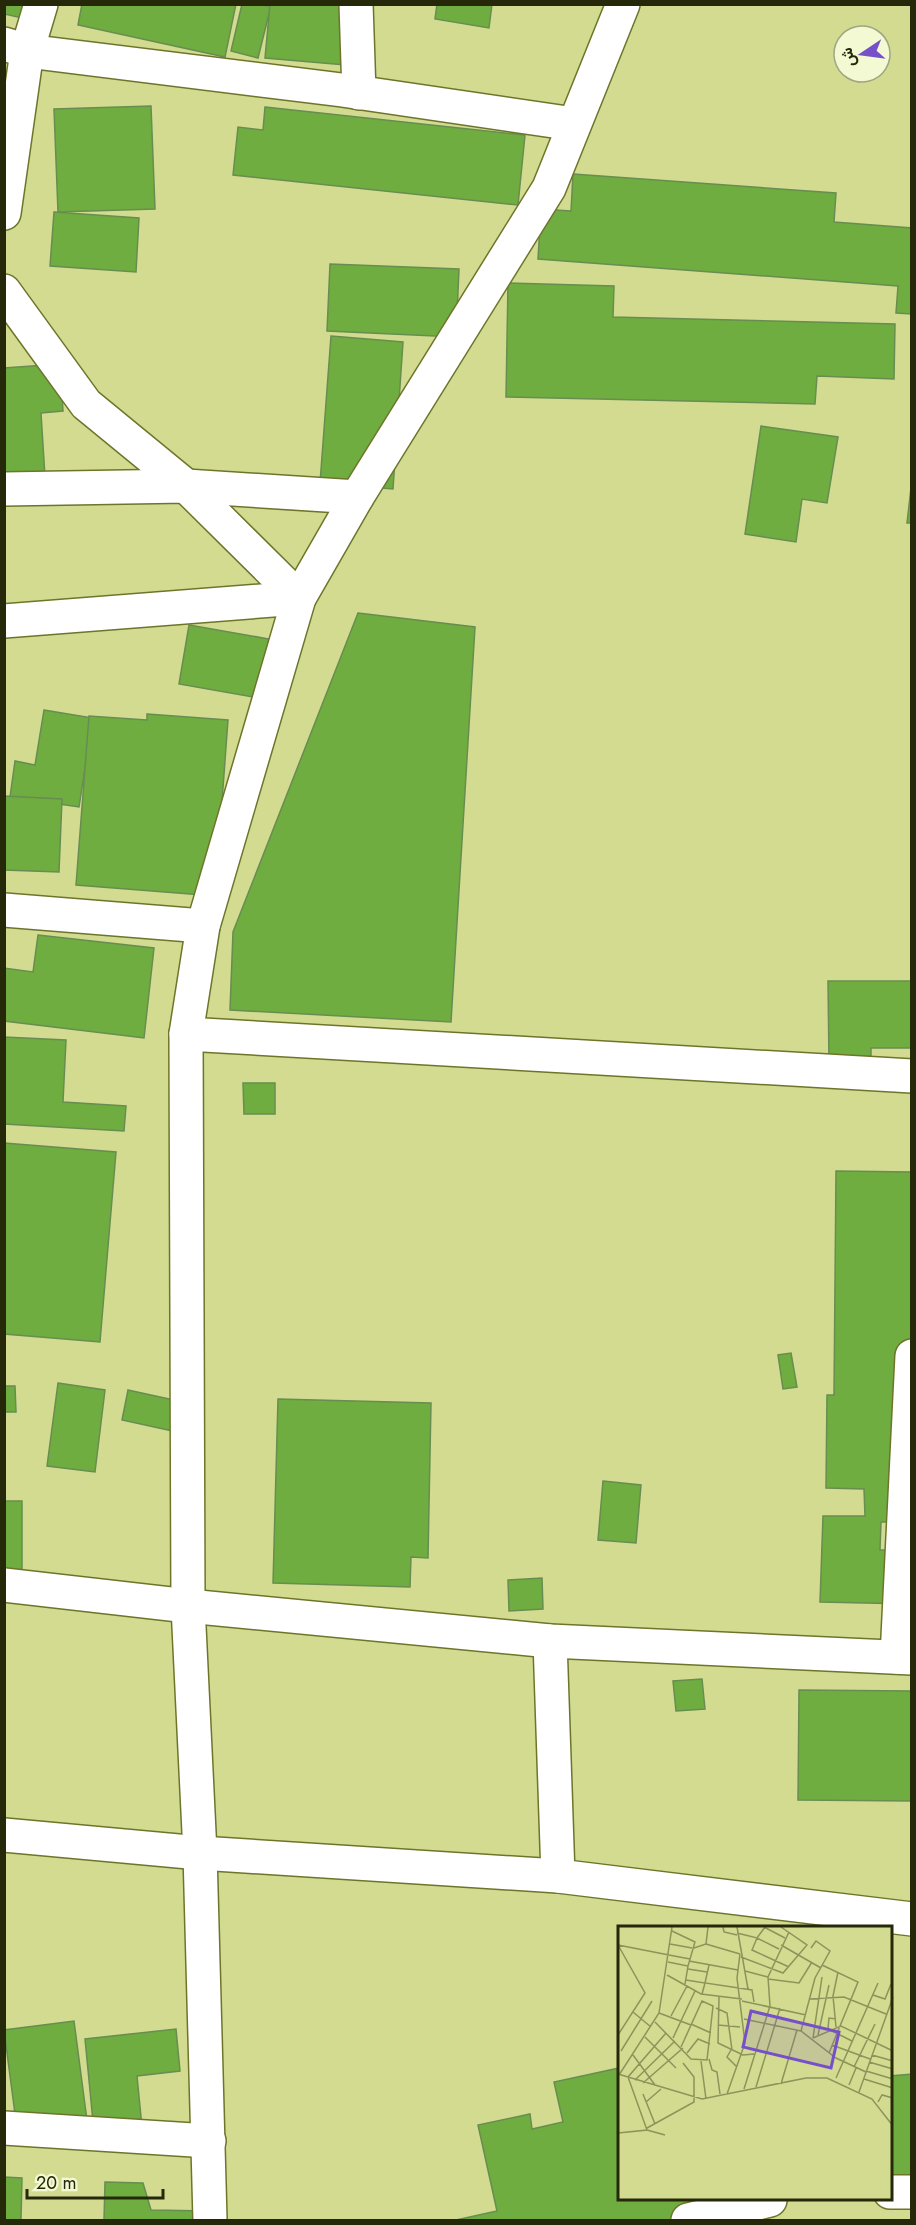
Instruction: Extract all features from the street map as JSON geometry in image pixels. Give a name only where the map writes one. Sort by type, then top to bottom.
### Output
[{"type":"street","points":[[4,213],[16,47],[40,4]]},
{"type":"street","points":[[356,4],[359,93]]},
{"type":"street","points":[[210,2220],[200,1853],[188,1606],[186,1034],[203,926],[299,598],[357,497],[549,188],[623,4]]},
{"type":"street","points":[[16,47],[574,124]]},
{"type":"street","points":[[4,291],[86,404],[186,486],[299,598]]},
{"type":"street","points":[[4,489],[186,486],[357,497]]},
{"type":"street","points":[[4,621],[299,598]]},
{"type":"street","points":[[4,910],[203,926]]},
{"type":"street","points":[[186,1034],[912,1076]]},
{"type":"street","points":[[4,1585],[188,1606],[550,1641],[904,1658],[912,1356]]},
{"type":"street","points":[[550,1641],[558,1876]]},
{"type":"street","points":[[4,1835],[200,1853],[558,1876],[912,1920]]},
{"type":"street","points":[[4,2128],[209,2141]]},
{"type":"street","points":[[892,2192],[912,2192]]},
{"type":"street","points":[[688,2220],[762,2201]]},
{"type":"building","points":[[4,4],[49,4],[45,23],[4,14]]},
{"type":"building","points":[[82,4],[236,4],[225,57],[78,25]]},
{"type":"building","points":[[242,4],[271,6],[258,58],[231,51]]},
{"type":"building","points":[[270,4],[362,4],[357,66],[265,58]]},
{"type":"building","points":[[437,4],[492,4],[489,28],[435,19]]},
{"type":"building","points":[[151,106],[155,209],[58,212],[54,109]]},
{"type":"building","points":[[265,107],[525,135],[518,205],[233,175],[238,127],[263,130]]},
{"type":"building","points":[[573,174],[836,193],[834,222],[912,228],[912,314],[896,313],[898,286],[538,259],[541,209],[571,211]]},
{"type":"building","points":[[54,212],[139,218],[136,272],[50,266]]},
{"type":"building","points":[[330,264],[459,269],[456,337],[327,331]]},
{"type":"building","points":[[508,283],[614,286],[613,317],[895,324],[894,379],[817,376],[815,404],[506,397]]},
{"type":"building","points":[[331,336],[403,342],[393,489],[320,483]]},
{"type":"building","points":[[60,364],[63,411],[41,413],[45,477],[4,479],[4,368]]},
{"type":"building","points":[[761,426],[838,437],[827,503],[802,499],[796,542],[745,534]]},
{"type":"building","points":[[912,479],[912,523],[907,523]]},
{"type":"building","points":[[358,613],[475,627],[451,1022],[230,1010],[233,932]]},
{"type":"building","points":[[189,625],[269,639],[259,698],[179,684]]},
{"type":"building","points":[[44,710],[93,718],[79,807],[10,797],[15,761],[35,765]]},
{"type":"building","points":[[147,714],[228,720],[215,896],[76,885],[89,716],[147,720]]},
{"type":"building","points":[[4,796],[62,799],[59,872],[4,870]]},
{"type":"building","points":[[38,935],[154,948],[144,1038],[4,1021],[4,968],[33,972]]},
{"type":"building","points":[[828,981],[912,981],[912,1048],[871,1048],[871,1062],[829,1062]]},
{"type":"building","points":[[4,1037],[66,1040],[63,1102],[126,1106],[124,1131],[4,1124]]},
{"type":"building","points":[[243,1083],[275,1083],[275,1114],[244,1114]]},
{"type":"building","points":[[4,1143],[116,1152],[100,1342],[4,1334]]},
{"type":"building","points":[[836,1171],[912,1172],[912,1522],[881,1522],[880,1550],[911,1550],[910,1604],[820,1602],[823,1516],[865,1516],[864,1489],[826,1488],[827,1395],[834,1395]]},
{"type":"building","points":[[791,1353],[797,1387],[783,1389],[778,1355]]},
{"type":"building","points":[[58,1383],[105,1390],[95,1472],[47,1466]]},
{"type":"building","points":[[4,1386],[15,1386],[16,1412],[4,1412]]},
{"type":"building","points":[[128,1390],[188,1403],[182,1433],[122,1420]]},
{"type":"building","points":[[278,1399],[431,1403],[428,1558],[411,1557],[410,1587],[273,1583]]},
{"type":"building","points":[[603,1481],[641,1485],[636,1543],[598,1540]]},
{"type":"building","points":[[4,1501],[22,1501],[22,1570],[4,1570]]},
{"type":"building","points":[[542,1578],[543,1609],[509,1611],[508,1580]]},
{"type":"building","points":[[702,1679],[705,1709],[676,1711],[673,1681]]},
{"type":"building","points":[[799,1690],[912,1691],[912,1801],[798,1800]]},
{"type":"building","points":[[74,2021],[88,2128],[18,2137],[4,2030]]},
{"type":"building","points":[[176,2029],[180,2071],[137,2076],[142,2127],[94,2132],[85,2039]]},
{"type":"building","points":[[618,2068],[618,2201],[695,2201],[699,2220],[456,2220],[497,2211],[478,2125],[530,2114],[532,2129],[563,2122],[554,2082]]},
{"type":"building","points":[[912,2074],[912,2192],[892,2193],[892,2076]]},
{"type":"building","points":[[4,2177],[22,2178],[21,2220],[4,2220]]},
{"type":"building","points":[[105,2182],[143,2183],[151,2210],[208,2211],[208,2220],[104,2220]]}]
